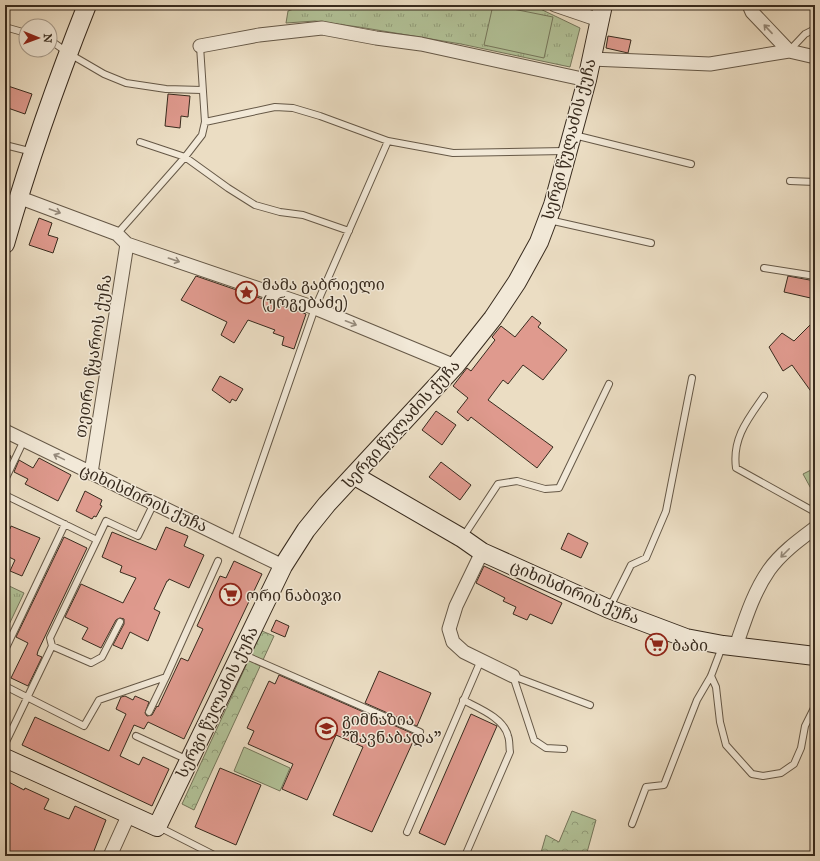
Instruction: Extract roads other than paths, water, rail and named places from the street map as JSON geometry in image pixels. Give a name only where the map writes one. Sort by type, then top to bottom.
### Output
[{"type":"street","points":[[5,244],[18,197],[68,53],[87,5]]},
{"type":"street","points":[[555,5],[601,12]]},
{"type":"street","points":[[749,5],[752,12],[789,51]]},
{"type":"street","name":"სერგი წულაძის ქუჩა","points":[[157,827],[283,566],[306,530],[327,504],[355,476],[455,366],[493,318],[517,282],[539,242],[548,220],[587,80],[601,12]]},
{"type":"street","points":[[200,46],[259,35],[322,28],[376,38],[421,44],[587,80]]},
{"type":"street","points":[[591,60],[710,64],[789,51],[815,57]]},
{"type":"street","points":[[18,197],[117,234],[128,244],[315,308],[455,366]]},
{"type":"street","name":"თეთრი წყაროს ქუჩა","points":[[91,473],[128,244]]},
{"type":"street","name":"ციხისძირის ქუჩა","points":[[5,431],[283,566]]},
{"type":"street","name":"ციხისძირის ქუჩა","points":[[355,476],[462,538],[482,552],[609,609],[686,638],[729,646],[815,656]]},
{"type":"street","points":[[729,646],[752,600],[770,569],[792,546],[815,528]]},
{"type":"street","points":[[482,552],[456,606],[449,629],[453,642],[464,652],[513,676]]},
{"type":"street","points":[[5,758],[157,827]]},
{"type":"street","points":[[110,856],[129,814]]},
{"type":"lane","points":[[5,27],[18,31]]},
{"type":"lane","points":[[789,51],[805,34],[815,29]]},
{"type":"lane","points":[[58,46],[104,74],[126,83],[166,89],[202,90]]},
{"type":"lane","points":[[117,234],[185,157],[202,135],[205,122],[200,46]]},
{"type":"lane","points":[[205,122],[275,107],[293,108],[320,116],[388,141],[453,153],[570,143],[691,164]]},
{"type":"lane","points":[[234,541],[315,308],[388,141]]},
{"type":"lane","points":[[140,142],[185,157],[228,188],[255,204],[280,212],[302,215],[349,231]]},
{"type":"lane","points":[[5,145],[34,152]]},
{"type":"lane","points":[[790,180],[815,182]]},
{"type":"lane","points":[[548,220],[651,243]]},
{"type":"lane","points":[[764,268],[815,276]]},
{"type":"lane","points":[[609,609],[631,565],[646,558],[666,512],[692,378]]},
{"type":"lane","points":[[462,538],[498,484],[517,480],[545,489],[559,488],[609,384]]},
{"type":"lane","points":[[764,396],[741,430],[734,455],[736,468],[815,512]]},
{"type":"lane","points":[[5,480],[24,440]]},
{"type":"lane","points":[[5,495],[97,540]]},
{"type":"lane","points":[[5,744],[52,646],[50,638],[106,521],[138,536],[154,503]]},
{"type":"lane","points":[[5,650],[65,524]]},
{"type":"lane","points":[[150,712],[218,561]]},
{"type":"lane","points":[[52,646],[91,663],[102,657],[120,622]]},
{"type":"lane","points":[[632,824],[646,787],[664,785],[697,700],[729,646]]},
{"type":"lane","points":[[240,653],[420,732]]},
{"type":"lane","points":[[407,832],[481,660]]},
{"type":"lane","points":[[513,676],[590,705]]},
{"type":"lane","points":[[513,676],[534,740],[546,748],[564,749]]},
{"type":"lane","points":[[711,676],[716,687],[720,722],[726,745],[752,774],[763,776],[781,773],[794,764],[801,748],[805,726],[815,706]]},
{"type":"lane","points":[[5,686],[84,726],[99,700],[166,677]]},
{"type":"lane","points":[[463,700],[488,713],[499,722],[508,735],[510,752],[465,856]]},
{"type":"lane","points":[[136,736],[189,761]]},
{"type":"lane","points":[[157,827],[216,856]]},
{"type":"place","name":"მამა გაბრიელი (ურგებაძე)","points":[[247,293]]},
{"type":"place","name":"ორი ნაბიჯი","points":[[230,595]]},
{"type":"place","name":"ბაბი","points":[[657,645]]},
{"type":"place","name":"გიმნაზია \"შავნაბადა\"","points":[[327,728]]}]
